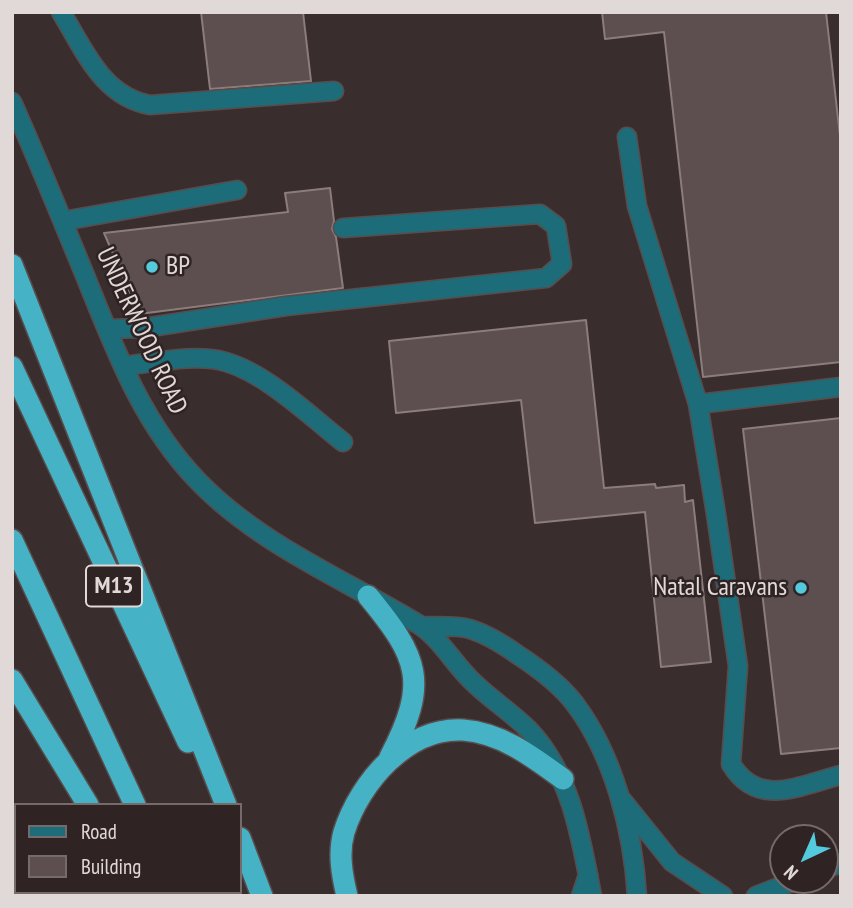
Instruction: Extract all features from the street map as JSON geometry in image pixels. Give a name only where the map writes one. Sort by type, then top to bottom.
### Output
[{"type":"highway","points":[[12,265],[225,803]]},
{"type":"highway","name":"M13","points":[[12,367],[217,803]]},
{"type":"highway","name":"M13","points":[[12,540],[134,803]]},
{"type":"highway","points":[[347,896],[341,852],[344,833],[354,809],[387,763],[410,710],[414,679],[404,641],[368,596]]},
{"type":"highway","points":[[12,680],[87,803]]},
{"type":"highway","points":[[387,763],[421,737],[460,730],[475,732],[522,749],[563,779]]},
{"type":"highway","points":[[242,843],[262,896]]},
{"type":"highway","points":[[242,856],[262,896]]},
{"type":"street","points":[[61,12],[106,83],[132,101],[150,105],[334,91]]},
{"type":"street","name":"UNDERWOOD ROAD","points":[[12,102],[146,416],[198,482],[247,522],[293,554],[422,626],[471,680],[496,699],[531,733],[563,779],[592,896]]},
{"type":"street","points":[[627,137],[637,206],[698,404],[738,666],[731,764],[749,787],[764,792],[841,775]]},
{"type":"street","points":[[63,221],[237,190]]},
{"type":"street","points":[[107,329],[144,328],[286,306],[546,278],[562,264],[556,226],[540,214],[343,228]]},
{"type":"street","points":[[123,366],[196,360],[226,362],[272,386],[343,442]]},
{"type":"street","points":[[698,404],[841,387]]},
{"type":"street","name":"UNDERWOOD ROAD","points":[[422,626],[470,629],[507,647],[542,671],[574,703],[602,750],[617,794],[635,863],[637,896]]},
{"type":"street","points":[[617,794],[672,862],[723,896]]},
{"type":"street","points":[[581,896],[588,875]]},
{"type":"building","points":[[201,12],[303,12],[311,81],[210,89]]},
{"type":"building","points":[[602,12],[826,12],[841,145],[841,362],[703,377],[664,32],[605,39]]},
{"type":"building","points":[[330,188],[334,221],[332,229],[336,237],[343,288],[139,314],[104,233],[288,212],[285,193]]},
{"type":"building","points":[[586,320],[604,488],[684,485],[685,502],[693,500],[711,662],[661,667],[645,512],[535,523],[521,400],[396,413],[389,341]]},
{"type":"building","name":"Natal Caravans","points":[[841,418],[841,748],[781,754],[743,429]]},
{"type":"place","name":"BP","points":[[152,267]]},
{"type":"place","name":"Natal Caravans","points":[[801,588]]}]
